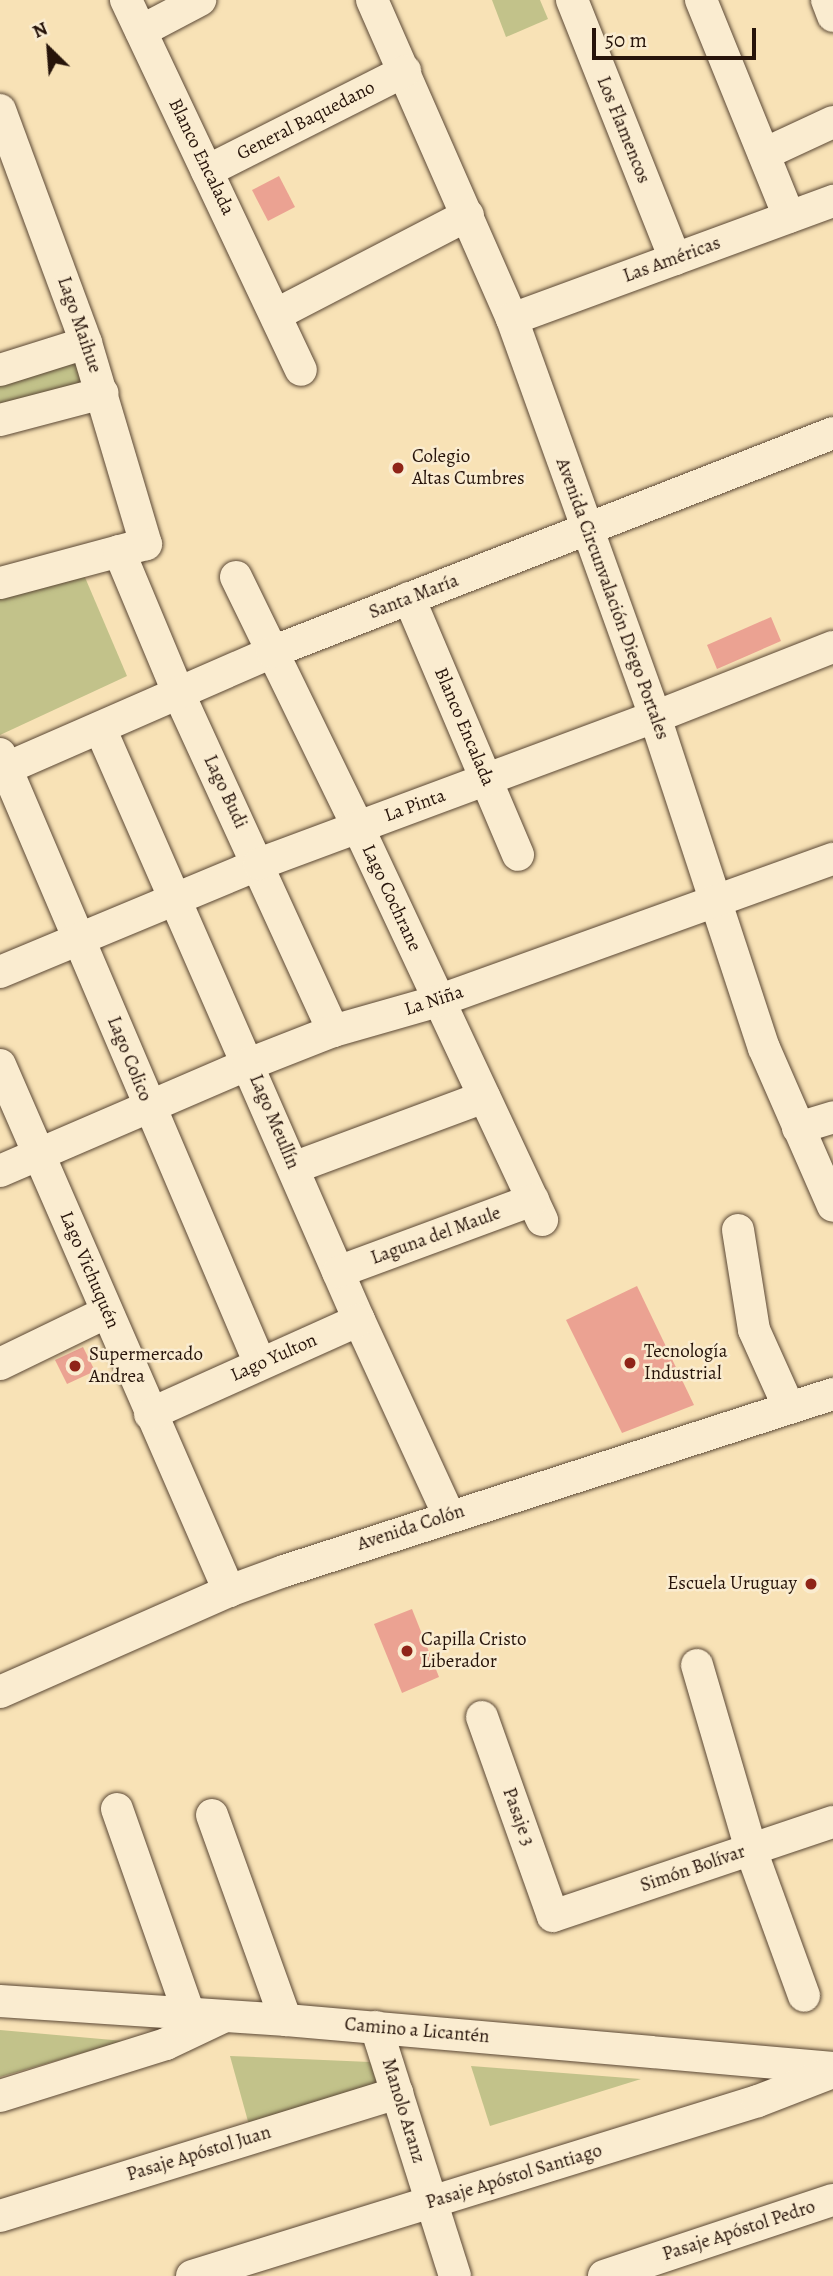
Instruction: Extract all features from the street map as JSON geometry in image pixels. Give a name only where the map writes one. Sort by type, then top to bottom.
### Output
[{"type":"street","name":"Blanco Encalada","points":[[126,0],[277,314],[301,370]]},
{"type":"street","points":[[141,31],[200,0]]},
{"type":"street","name":"Avenida Circunvalación Diego Portales","points":[[372,0],[512,319],[655,717],[718,900],[764,1048],[833,1206]]},
{"type":"street","name":"Los Flamencos","points":[[572,0],[675,259]]},
{"type":"street","points":[[701,0],[789,217]]},
{"type":"street","points":[[827,0],[833,16]]},
{"type":"street","name":"General Baquedano","points":[[208,171],[405,71]]},
{"type":"street","name":"Lago Maihue","points":[[0,110],[13,177],[86,343],[103,393],[132,548]]},
{"type":"street","points":[[764,153],[833,122]]},
{"type":"street","name":"Las Américas","points":[[512,319],[833,201]]},
{"type":"street","points":[[277,314],[468,215]]},
{"type":"street","points":[[0,370],[86,343]]},
{"type":"street","points":[[0,420],[103,393]]},
{"type":"street","name":"Santa María","points":[[2,765],[100,728],[272,652],[833,433]]},
{"type":"street","points":[[0,583],[132,548]]},
{"type":"street","name":"Lago Budi","points":[[132,548],[178,692],[259,864],[333,1031]]},
{"type":"street","name":"Lago Cochrane","points":[[236,577],[358,827],[538,1210]]},
{"type":"street","name":"Blanco Encalada","points":[[409,598],[518,855]]},
{"type":"street","name":"La Pinta","points":[[0,972],[259,864],[655,717],[833,647]]},
{"type":"street","name":"Lago Meullín","points":[[100,728],[177,898],[359,1320],[449,1516]]},
{"type":"street","name":"Lago Colico","points":[[2,765],[79,937],[149,1108],[260,1364]]},
{"type":"street","name":"La Niña","points":[[0,1171],[249,1064],[333,1031],[438,1000],[833,859]]},
{"type":"street","name":"Lago Vichuquén","points":[[0,1065],[229,1591]]},
{"type":"street","points":[[293,1168],[484,1097]]},
{"type":"street","points":[[798,1128],[833,1117]]},
{"type":"street","name":"Laguna del Maule","points":[[338,1272],[538,1210]]},
{"type":"street","points":[[738,1230],[754,1330],[789,1408]]},
{"type":"street","points":[[0,1364],[107,1312]]},
{"type":"street","name":"Lago Yulton","points":[[150,1414],[359,1320]]},
{"type":"street","name":"Avenida Colón","points":[[0,1692],[229,1591],[449,1516],[833,1394]]},
{"type":"street","points":[[697,1664],[751,1850],[804,1996]]},
{"type":"street","name":"Pasaje 3","points":[[482,1717],[553,1916]]},
{"type":"street","points":[[117,1809],[190,2013]]},
{"type":"street","points":[[212,1815],[286,2020]]},
{"type":"street","name":"Simón Bolívar","points":[[553,1916],[833,1822]]},
{"type":"street","name":"Camino a Licantén","points":[[0,2001],[376,2027],[833,2070]]},
{"type":"street","points":[[0,2096],[166,2044],[225,2016]]},
{"type":"street","name":"Manolo Aranz","points":[[376,2027],[455,2276]]},
{"type":"street","name":"Pasaje Apóstol Santiago","points":[[192,2276],[758,2101],[833,2070]]},
{"type":"street","name":"Pasaje Apóstol Juan","points":[[0,2216],[397,2092]]},
{"type":"street","name":"Pasaje Apóstol Pedro","points":[[604,2276],[833,2200]]},
{"type":"green space","points":[[492,0],[540,0],[548,19],[506,37]]},
{"type":"green space","points":[[81,361],[91,389],[0,415],[0,386]]},
{"type":"green space","points":[[84,575],[127,676],[0,735],[0,599]]},
{"type":"green space","points":[[0,2030],[124,2041],[0,2077]]},
{"type":"green space","points":[[230,2056],[370,2062],[379,2090],[249,2125]]},
{"type":"green space","points":[[471,2066],[641,2079],[490,2126]]},
{"type":"building","points":[[279,176],[295,207],[268,221],[252,190]]},
{"type":"building","points":[[771,617],[781,641],[717,669],[707,645]]},
{"type":"building","name":"Tecnología Industrial","points":[[637,1286],[694,1405],[622,1433],[566,1320]]},
{"type":"building","name":"Supermercado Andrea","points":[[83,1347],[95,1371],[67,1384],[55,1360]]},
{"type":"building","name":"Capilla Cristo Liberador","points":[[412,1609],[439,1677],[402,1693],[374,1624]]},
{"type":"place","name":"Colegio Altas Cumbres","points":[[398,468]]},
{"type":"place","name":"Tecnología Industrial","points":[[630,1363]]},
{"type":"place","name":"Supermercado Andrea","points":[[75,1366]]},
{"type":"place","name":"Escuela Uruguay","points":[[811,1584]]},
{"type":"place","name":"Capilla Cristo Liberador","points":[[407,1651]]}]
